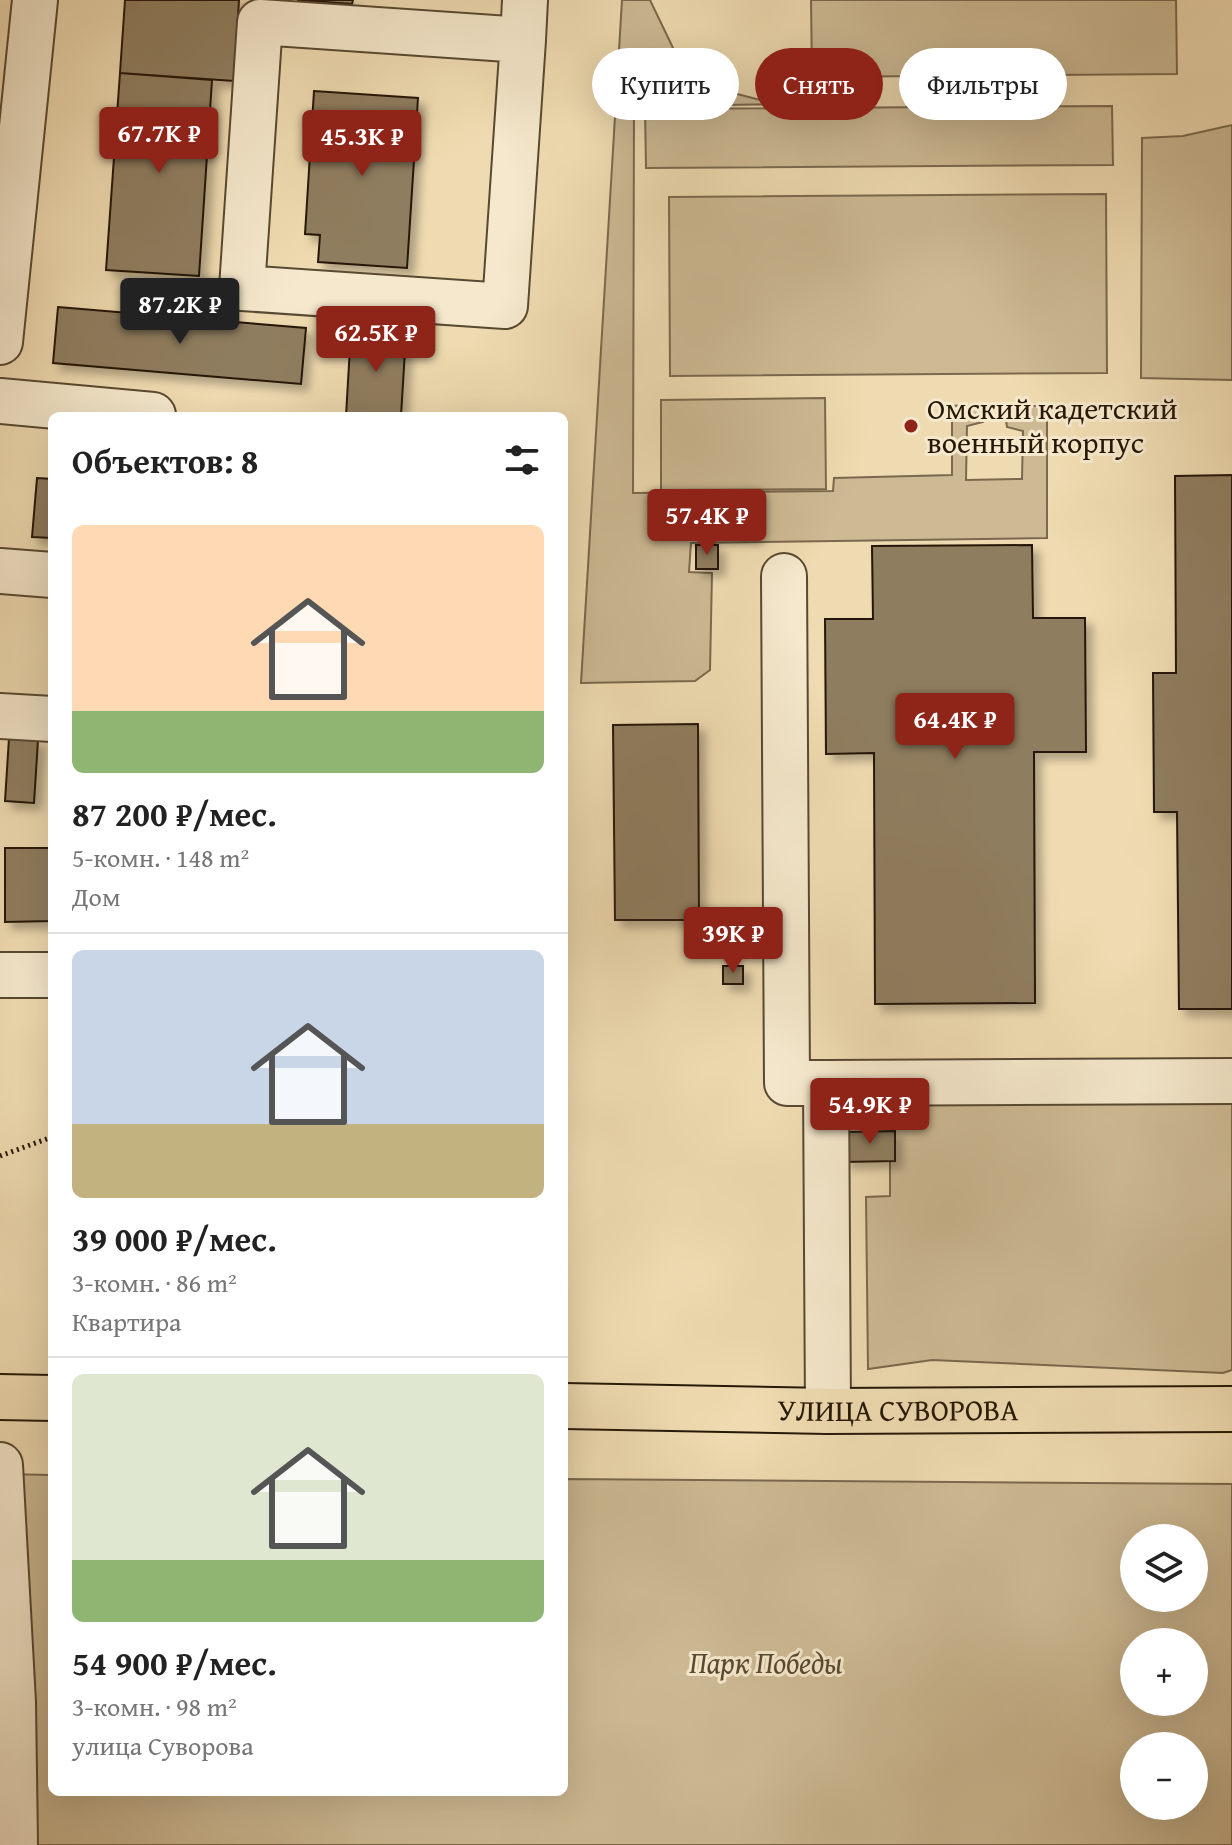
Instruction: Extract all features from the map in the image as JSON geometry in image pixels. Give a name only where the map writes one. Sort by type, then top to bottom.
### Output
[{"type":"main road","points":[[0,1397],[48,1398]]},
{"type":"main road","name":"УЛИЦА СУВОРОВА","points":[[568,1406],[828,1411],[1232,1409]]},
{"type":"lane","points":[[0,342],[35,0]]},
{"type":"lane","points":[[524,20],[505,306],[242,288],[260,22],[524,20]]},
{"type":"lane","points":[[0,401],[120,412]]},
{"type":"lane","points":[[0,571],[48,575]]},
{"type":"lane","points":[[784,576],[787,1083],[1232,1081]]},
{"type":"lane","points":[[0,716],[48,719]]},
{"type":"lane","points":[[0,975],[48,975]]},
{"type":"lane","points":[[826,1083],[828,1411]]},
{"type":"lane","points":[[0,1465],[13,1702],[15,1845]]},
{"type":"path","points":[[0,1156],[48,1138]]},
{"type":"green space","points":[[622,0],[650,0],[673,48],[619,48]]},
{"type":"green space","points":[[811,0],[1176,0],[1177,74],[1067,75],[1067,48],[899,48],[899,76],[883,76],[883,48],[812,48]]},
{"type":"green space","points":[[739,94],[755,99],[755,104],[739,105]]},
{"type":"green space","points":[[1067,106],[1112,106],[1113,165],[646,168],[645,120],[739,120],[739,108],[755,108],[755,120],[883,120],[883,107],[899,107],[899,120],[1067,120]]},
{"type":"green space","points":[[615,120],[634,120],[633,493],[833,491],[834,478],[952,475],[952,406],[983,404],[983,422],[967,426],[966,480],[1022,479],[1023,431],[1007,427],[1004,406],[1047,406],[1047,538],[691,543],[689,572],[712,573],[710,670],[695,681],[581,683]]},
{"type":"green space","points":[[1232,125],[1232,380],[1141,378],[1142,138],[1183,136]]},
{"type":"green space","points":[[1106,194],[1107,373],[670,376],[669,197]]},
{"type":"green space","points":[[825,398],[826,489],[661,490],[661,400]]},
{"type":"green space","points":[[1232,1088],[1232,1370],[1223,1373],[932,1360],[868,1369],[866,1197],[890,1196],[890,1089]]},
{"type":"green space","name":"Парк Победы","points":[[0,1474],[48,1475],[48,1796],[568,1796],[568,1479],[1232,1484],[1232,1845],[0,1845]]},
{"type":"building","points":[[125,0],[239,0],[234,81],[120,73]]},
{"type":"building","points":[[297,0],[353,0],[352,4]]},
{"type":"building","points":[[120,73],[212,80],[199,276],[106,270]]},
{"type":"building","points":[[314,91],[418,98],[407,268],[318,262],[320,235],[305,234]]},
{"type":"building","points":[[58,307],[306,328],[301,384],[53,363]]},
{"type":"building","points":[[351,330],[406,334],[401,412],[346,412]]},
{"type":"building","points":[[1232,475],[1232,1009],[1179,1009],[1177,812],[1154,812],[1153,673],[1176,673],[1175,476]]},
{"type":"building","points":[[37,478],[48,479],[48,538],[32,537]]},
{"type":"building","points":[[696,545],[718,545],[718,569],[696,569]]},
{"type":"building","points":[[1032,545],[1033,618],[1085,618],[1086,752],[1034,752],[1035,1003],[875,1004],[874,753],[826,754],[825,619],[873,619],[872,546]]},
{"type":"building","points":[[698,724],[699,920],[615,920],[613,725]]},
{"type":"building","points":[[9,738],[38,740],[34,803],[5,801]]},
{"type":"building","points":[[5,848],[48,848],[48,921],[5,922]]},
{"type":"building","points":[[723,966],[743,966],[743,984],[723,984]]},
{"type":"building","points":[[895,1131],[895,1161],[844,1162],[844,1132]]},
{"type":"place","name":"Омский кадетский военный корпус","points":[[911,426]]}]
